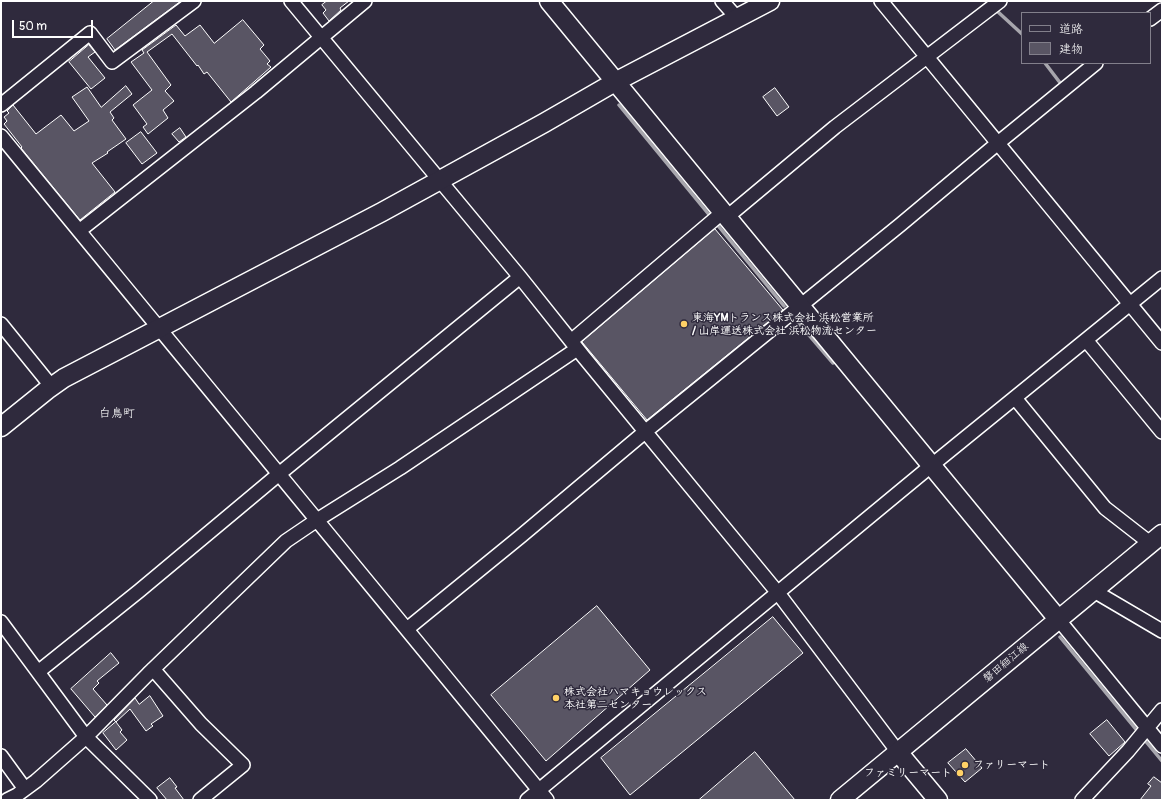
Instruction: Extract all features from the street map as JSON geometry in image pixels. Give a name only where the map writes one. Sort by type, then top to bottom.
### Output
[{"type":"street","points":[[1,105],[90,33],[112,62],[194,1]]},
{"type":"street","points":[[291,1],[520,277],[778,593],[898,752],[938,800]]},
{"type":"street","points":[[79,231],[256,92],[320,37],[365,1]]},
{"type":"street","points":[[549,1],[615,82],[719,217],[800,306],[932,465],[1058,619],[1143,732],[1162,746]]},
{"type":"street","points":[[722,1],[737,18]]},
{"type":"street","points":[[1,427],[64,378],[440,181],[615,82],[770,1]]},
{"type":"street","points":[[881,1],[1162,343]]},
{"type":"street","points":[[7,800],[36,781],[86,737],[153,669],[286,541],[406,464],[574,345],[719,217],[927,56],[992,3]]},
{"type":"street","points":[[1151,19],[1162,10]]},
{"type":"street","points":[[407,629],[646,431],[900,225],[1095,64]]},
{"type":"street","points":[[1,136],[543,795]]},
{"type":"street","points":[[38,672],[145,586],[279,474],[520,277]]},
{"type":"street","points":[[527,800],[543,795],[778,593],[932,465],[1162,278]]},
{"type":"street","points":[[1,324],[52,387]]},
{"type":"street","points":[[1086,340],[1162,432]]},
{"type":"street","points":[[1015,398],[1105,508],[1156,539]]},
{"type":"street","name":"磐田細江線","points":[[840,800],[1156,539]]},
{"type":"street","points":[[1094,591],[1162,631]]},
{"type":"street","points":[[1,622],[86,737],[150,800]]},
{"type":"street","points":[[153,669],[201,724],[243,766],[200,800]]},
{"type":"street","points":[[1082,800],[1128,751],[1162,710]]},
{"type":"street","points":[[1,756],[25,789]]},
{"type":"building","points":[[154,1],[181,1],[115,50],[107,39]]},
{"type":"building","points":[[327,1],[349,1],[340,8],[341,10],[329,21],[323,13],[326,10],[322,5]]},
{"type":"building","points":[[243,20],[264,45],[260,49],[270,61],[267,64],[271,67],[231,102],[207,72],[204,74],[198,65],[197,66],[172,34],[147,52],[171,85],[165,91],[174,101],[163,110],[168,118],[148,134],[143,127],[147,124],[133,105],[152,90],[131,62],[144,53],[142,50],[176,25],[185,36],[200,25],[214,43]]},
{"type":"building","points":[[89,45],[95,52],[88,57],[105,78],[91,89],[69,62]]},
{"type":"building","points":[[126,86],[132,94],[110,112],[114,118],[112,120],[126,139],[92,163],[115,192],[80,220],[21,148],[22,147],[4,124],[7,121],[4,117],[9,113],[7,111],[13,105],[36,134],[61,115],[74,131],[89,121],[72,97],[87,87],[101,107]]},
{"type":"building","points":[[775,88],[789,107],[777,116],[763,97]]},
{"type":"building","points":[[180,128],[186,137],[179,142],[172,134]]},
{"type":"building","points":[[141,132],[157,153],[142,164],[126,143]]},
{"type":"building","name":"東海YMトランス株式会社 浜松営業所 / 山岸運送株式会社 浜松物流センター","points":[[715,229],[783,310],[647,420],[582,342]]},
{"type":"building","points":[[597,606],[650,670],[546,761],[491,695]]},
{"type":"building","points":[[773,617],[803,653],[630,795],[601,758]]},
{"type":"building","points":[[111,653],[119,663],[97,681],[99,683],[93,689],[107,705],[95,717],[71,689]]},
{"type":"building","points":[[150,696],[163,716],[151,724],[153,726],[146,731],[130,709],[116,722],[114,720],[135,698],[139,704]]},
{"type":"building","points":[[1107,720],[1125,742],[1109,756],[1090,734]]},
{"type":"building","points":[[116,722],[122,730],[120,732],[127,740],[116,750],[103,733]]},
{"type":"building","name":"ファリーマート","points":[[966,749],[982,768],[965,782],[948,763]]},
{"type":"building","points":[[755,752],[795,800],[699,800]]},
{"type":"building","points":[[1154,777],[1162,783],[1162,800],[1140,800],[1151,786],[1148,784]]},
{"type":"building","points":[[170,778],[184,800],[167,800],[157,788]]},
{"type":"waterway","points":[[997,11],[1021,33]]},
{"type":"waterway","points":[[1046,64],[1061,84]]},
{"type":"waterway","points":[[619,105],[784,306]]},
{"type":"waterway","points":[[797,321],[833,363],[837,361],[839,362]]},
{"type":"waterway","points":[[1060,637],[1139,733]]},
{"type":"waterway","points":[[1143,738],[1162,761]]},
{"type":"place","name":"東海YMトランス株式会社 浜松営業所 / 山岸運送株式会社 浜松物流センター","points":[[684,324]]},
{"type":"place","name":"株式会社ハマキョウレックス 本社第二センター","points":[[556,698]]},
{"type":"place","name":"ファリーマート","points":[[965,765]]},
{"type":"place","name":"ファミリーマート","points":[[960,773]]},
{"type":"district","name":"白鳥町","points":[[117,414]]}]
